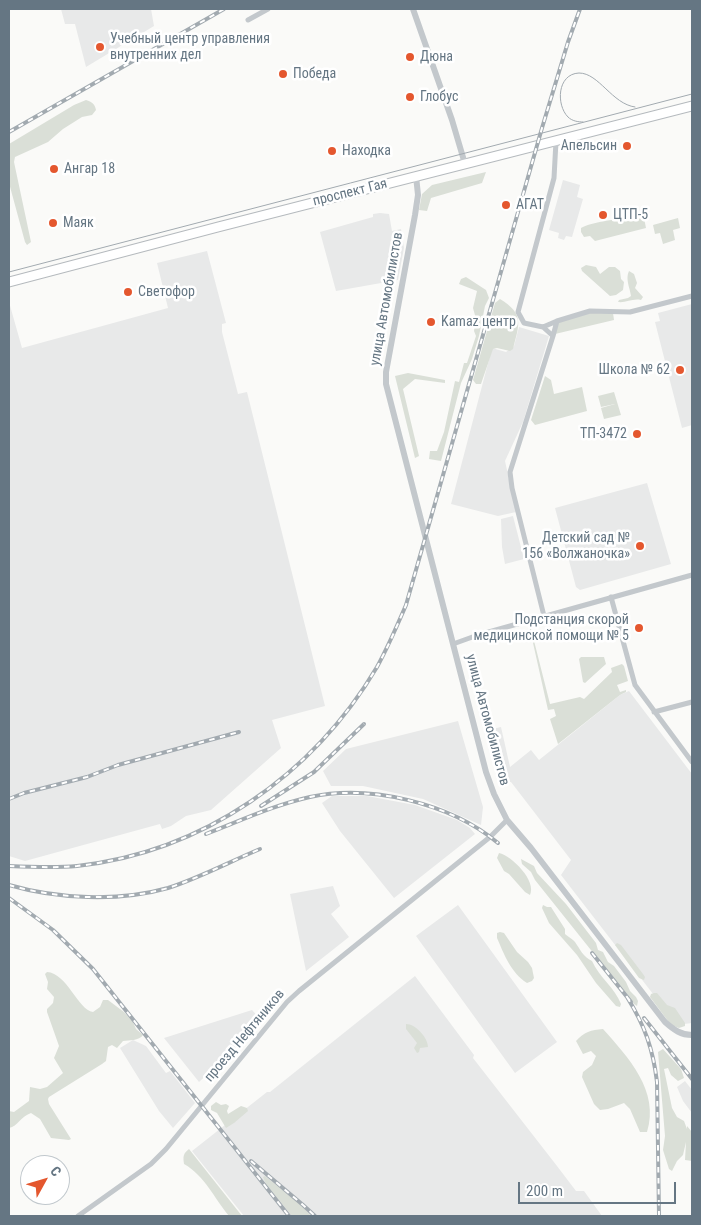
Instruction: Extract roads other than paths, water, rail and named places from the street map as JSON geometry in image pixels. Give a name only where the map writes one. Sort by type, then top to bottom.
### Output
[{"type":"main road","name":"проспект Гая","points":[[9,282],[692,106]]},
{"type":"street","points":[[248,20],[268,9]]},
{"type":"street","points":[[413,9],[448,108],[465,164]]},
{"type":"street","points":[[554,336],[543,327],[524,323],[518,312],[554,178],[556,141]]},
{"type":"street","name":"улица Автомобилистов","points":[[416,176],[418,196],[386,372],[386,384],[486,772],[507,820],[531,848],[665,1022],[673,1030],[688,1035]]},
{"type":"street","points":[[543,327],[590,311],[630,312],[692,296]]},
{"type":"street","points":[[544,616],[512,488],[510,472],[554,336],[557,321]]},
{"type":"street","points":[[453,644],[478,634],[692,575]]},
{"type":"street","points":[[611,597],[635,685],[692,762]]},
{"type":"street","points":[[654,712],[692,702]]},
{"type":"street","name":"проезд Нефтяников","points":[[78,1216],[151,1164],[166,1150],[269,1023],[299,991],[484,842],[507,820]]},
{"type":"tram line","points":[[583,122],[575,121],[564,112],[560,98],[563,84],[572,75],[586,74],[619,100],[635,107]]},
{"type":"tram line","points":[[9,272],[692,94]]},
{"type":"railway","points":[[9,132],[224,9]]},
{"type":"railway","points":[[9,866],[69,867],[123,858],[168,844],[210,825],[250,802],[287,774],[321,742],[351,706],[377,667],[406,605],[542,128],[580,9]]},
{"type":"railway","points":[[261,806],[314,772],[364,724]]},
{"type":"railway","points":[[9,799],[24,793],[87,777],[118,765],[239,732]]},
{"type":"railway","points":[[206,834],[297,800],[333,794],[358,793],[383,795],[433,807],[479,829],[498,843]]},
{"type":"railway","points":[[9,885],[67,896],[109,897],[129,895],[180,884],[260,849]]},
{"type":"railway","points":[[9,898],[53,930],[93,969],[289,1216]]},
{"type":"railway","points":[[592,953],[631,1002]]},
{"type":"railway","points":[[627,997],[639,1018],[647,1038],[657,1082],[659,1216]]},
{"type":"railway","points":[[644,1018],[692,1079]]},
{"type":"railway","points":[[251,1161],[315,1216]]},
{"type":"place","name":"Учебный центр управления внутренних дел","points":[[100,47]]},
{"type":"place","name":"Дюна","points":[[410,57]]},
{"type":"place","name":"Победа","points":[[283,74]]},
{"type":"place","name":"Глобус","points":[[410,97]]},
{"type":"place","name":"Апельсин","points":[[627,146]]},
{"type":"place","name":"Находка","points":[[332,151]]},
{"type":"place","name":"Ангар 18","points":[[54,169]]},
{"type":"place","name":"АГАТ","points":[[506,205]]},
{"type":"place","name":"ЦТП-5","points":[[603,215]]},
{"type":"place","name":"Маяк","points":[[53,223]]},
{"type":"place","name":"Светофор","points":[[128,292]]},
{"type":"place","name":"Kamaz центр","points":[[431,322]]},
{"type":"place","name":"Школа № 62","points":[[680,370]]},
{"type":"place","name":"ТП-3472","points":[[637,434]]},
{"type":"place","name":"Детский сад № 156 «Волжаночка»","points":[[640,546]]},
{"type":"place","name":"Подстанция скорой медицинской помощи № 5","points":[[639,628]]}]
